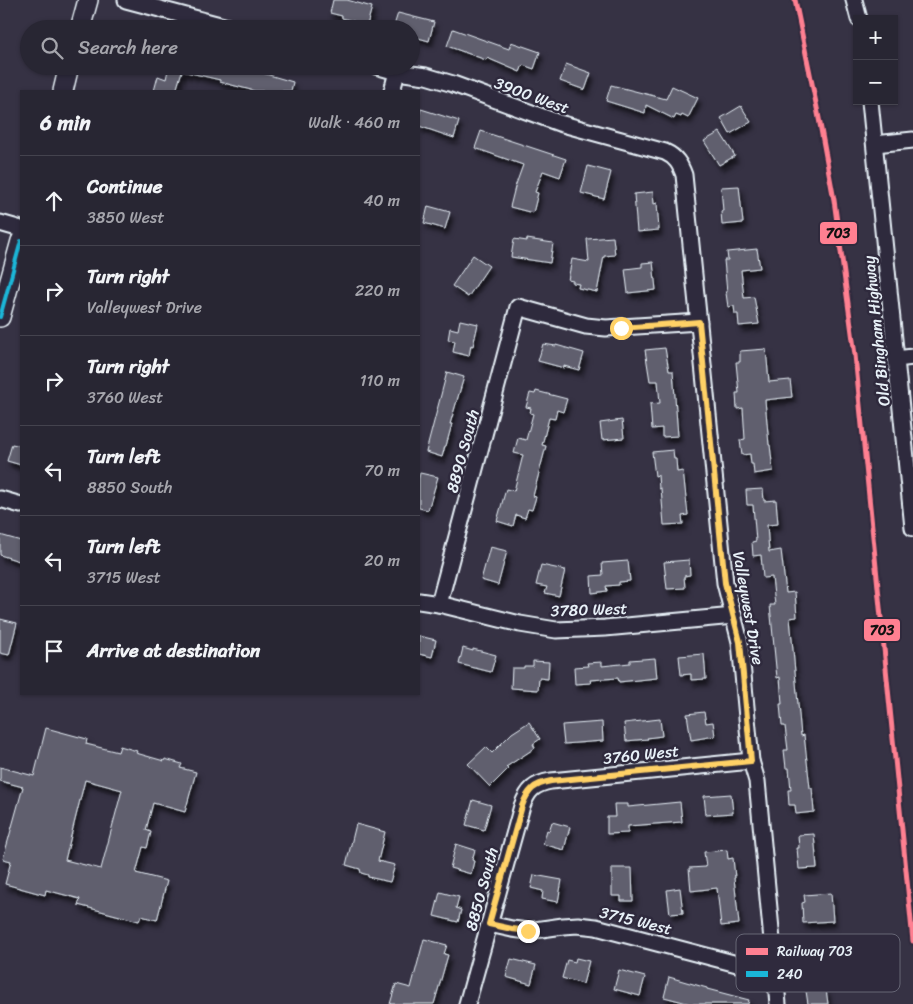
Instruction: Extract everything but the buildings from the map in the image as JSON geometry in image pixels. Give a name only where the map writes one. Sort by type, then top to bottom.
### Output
[{"type":"main road","points":[[82,20],[88,0]]},
{"type":"main road","points":[[63,90],[67,75]]},
{"type":"main road","points":[[0,318],[20,245]]},
{"type":"street","points":[[126,0],[200,20]]},
{"type":"street","points":[[854,0],[858,15]]},
{"type":"street","points":[[392,90],[396,75]]},
{"type":"street","name":"3900 West","points":[[419,75],[453,84],[559,123],[665,152],[676,159]]},
{"type":"street","name":"Old Bingham Highway","points":[[870,105],[913,528]]},
{"type":"street","points":[[875,144],[913,140]]},
{"type":"street","name":"Valleywest Drive","points":[[676,159],[684,175],[725,583],[740,642],[751,761],[757,781],[771,934]]},
{"type":"street","points":[[0,224],[20,229]]},
{"type":"street","name":"8890 South","points":[[439,604],[518,307],[586,326],[606,328],[699,322]]},
{"type":"street","points":[[896,359],[913,357]]},
{"type":"street","points":[[0,499],[20,504]]},
{"type":"street","name":"3780 West","points":[[420,601],[520,624],[556,630],[605,628],[734,616]]},
{"type":"street","name":"3760 West","points":[[535,786],[542,782],[751,761]]},
{"type":"street","name":"8850 South","points":[[467,1004],[522,806],[529,790],[535,786]]},
{"type":"street","name":"3715 West","points":[[489,924],[528,931],[578,925],[596,927],[736,964]]},
{"type":"rail line","name":"703","points":[[795,0],[834,200],[855,355],[913,941]]},
{"type":"transit line","name":"240","points":[[0,317],[20,245]]},
{"type":"route","points":[[528,931],[489,924],[522,806],[529,790],[542,782],[751,761],[740,642],[725,583],[699,322],[621,328]]}]
